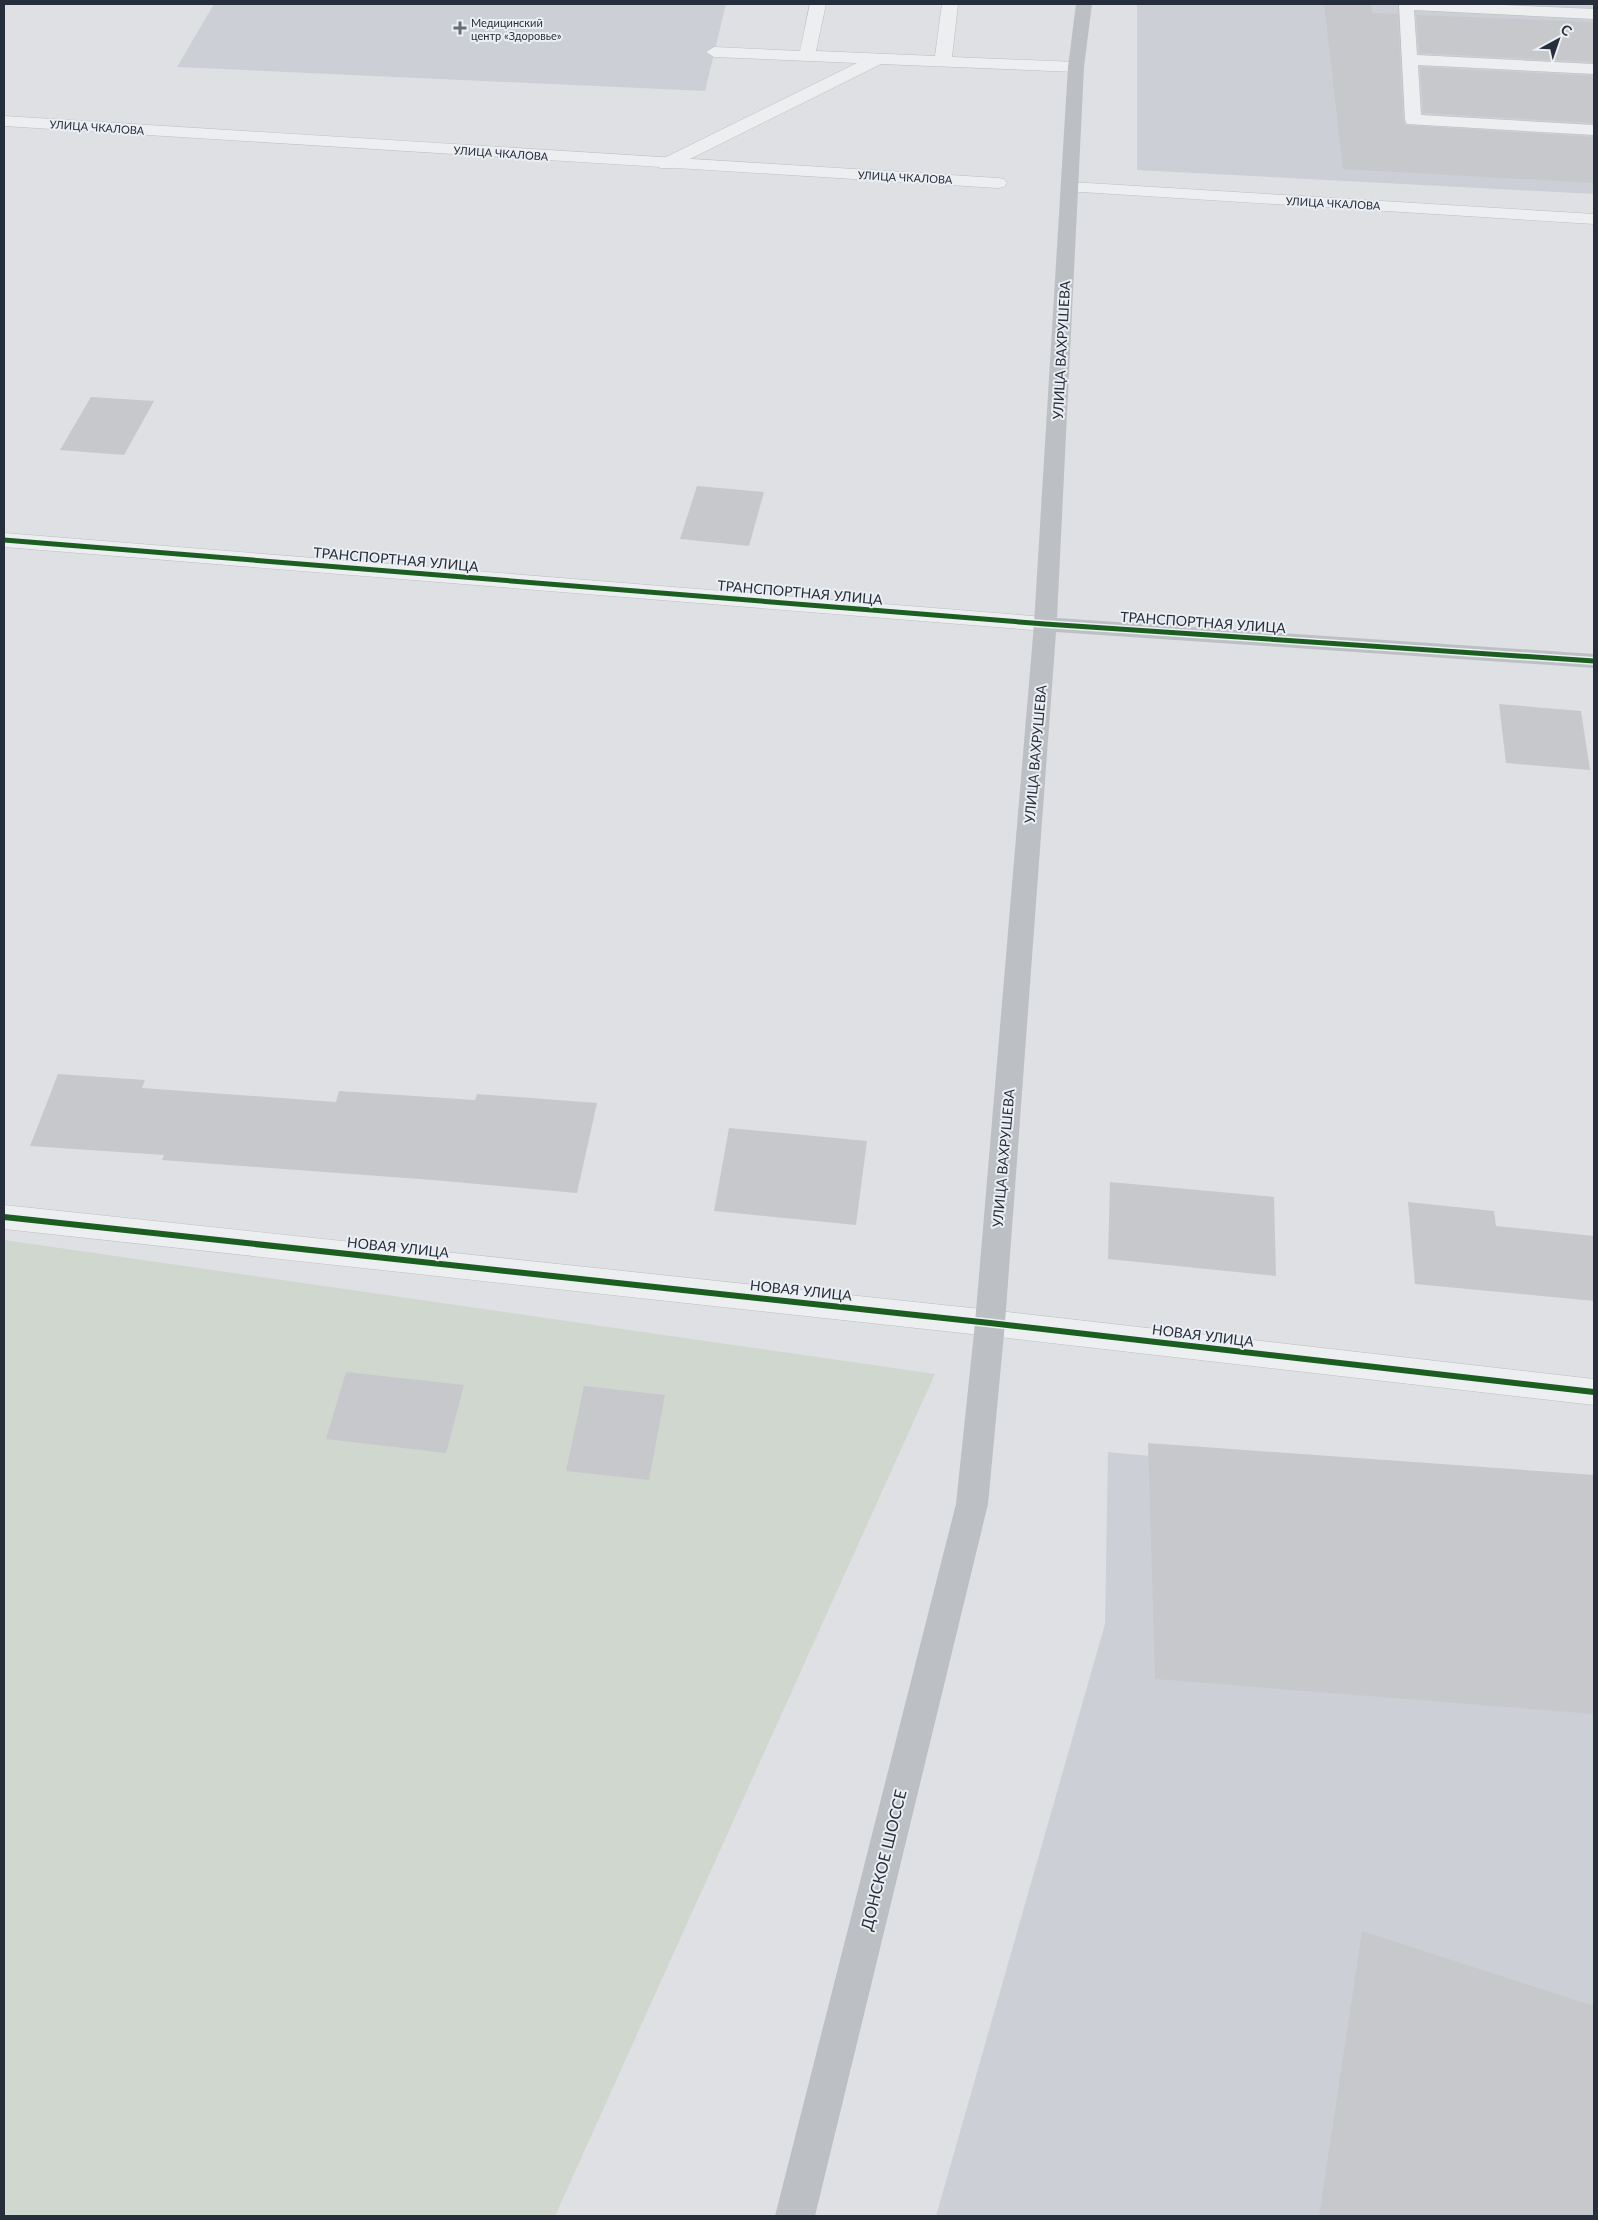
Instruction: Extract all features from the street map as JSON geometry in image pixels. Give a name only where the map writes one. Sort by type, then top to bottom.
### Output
[{"type":"main road","name":"УЛИЦА ВАХРУШЕВА","points":[[972,1504],[990,1323],[1045,624],[1071,187],[1076,67],[1084,4]]},
{"type":"main road","name":"ТРАНСПОРТНАЯ УЛИЦА","points":[[1045,624],[1594,661]]},
{"type":"main road","name":"ДОНСКОЕ ШОССЕ","points":[[795,2216],[972,1504]]},
{"type":"street","points":[[807,55],[818,4]]},
{"type":"street","points":[[943,61],[950,4]]},
{"type":"street","points":[[1594,14],[1406,5],[1413,120],[1594,130]]},
{"type":"street","points":[[714,52],[1076,67]]},
{"type":"street","points":[[666,164],[880,58]]},
{"type":"street","points":[[1409,60],[1594,69]]},
{"type":"street","name":"УЛИЦА ЧКАЛОВА","points":[[4,121],[666,164],[998,183]]},
{"type":"street","name":"УЛИЦА ЧКАЛОВА","points":[[1071,187],[1594,218]]},
{"type":"street","name":"ТРАНСПОРТНАЯ УЛИЦА","points":[[4,540],[1045,624]]},
{"type":"street","name":"НОВАЯ УЛИЦА","points":[[4,1217],[990,1323],[1594,1392]]},
{"type":"shaded area","name":"Медицинский центр «Здоровье»","points":[[214,4],[726,4],[705,91],[177,67]]},
{"type":"shaded area","points":[[1137,4],[1594,4],[1594,194],[1137,170]]},
{"type":"shaded area","points":[[4,1240],[935,1374],[555,2216],[4,2216]]},
{"type":"shaded area","points":[[1108,1452],[1594,1498],[1594,2216],[936,2216],[1105,1624]]},
{"type":"building","points":[[1324,4],[1371,4],[1372,13],[1398,14],[1403,120],[1405,125],[1594,137],[1594,183],[1343,169]]},
{"type":"building","points":[[1416,15],[1594,22],[1594,62],[1419,53]]},
{"type":"building","points":[[1420,67],[1594,76],[1594,123],[1423,113]]},
{"type":"building","points":[[91,397],[154,401],[124,455],[60,450]]},
{"type":"building","points":[[697,486],[764,492],[749,546],[680,539]]},
{"type":"building","points":[[1499,704],[1581,711],[1590,770],[1506,763]]},
{"type":"building","points":[[58,1074],[145,1080],[142,1088],[336,1102],[339,1091],[475,1100],[477,1094],[597,1103],[577,1193],[433,1180],[162,1160],[164,1155],[30,1146]]},
{"type":"building","points":[[729,1128],[867,1141],[856,1225],[714,1211]]},
{"type":"building","points":[[1110,1182],[1274,1197],[1276,1276],[1108,1259]]},
{"type":"building","points":[[1408,1202],[1494,1211],[1496,1226],[1594,1236],[1594,1301],[1415,1284]]},
{"type":"building","points":[[346,1372],[464,1385],[446,1453],[326,1439]]},
{"type":"building","points":[[584,1386],[665,1395],[649,1480],[566,1471]]},
{"type":"building","points":[[1148,1443],[1594,1475],[1594,1714],[1155,1679]]},
{"type":"building","points":[[1362,1931],[1594,2006],[1594,2216],[1319,2216]]},
{"type":"cycle path","points":[[4,540],[1045,624],[1594,661]]},
{"type":"cycle path","points":[[4,1217],[990,1323],[1594,1392]]},
{"type":"place","name":"Медицинский центр «Здоровье»","points":[[460,28]]}]
